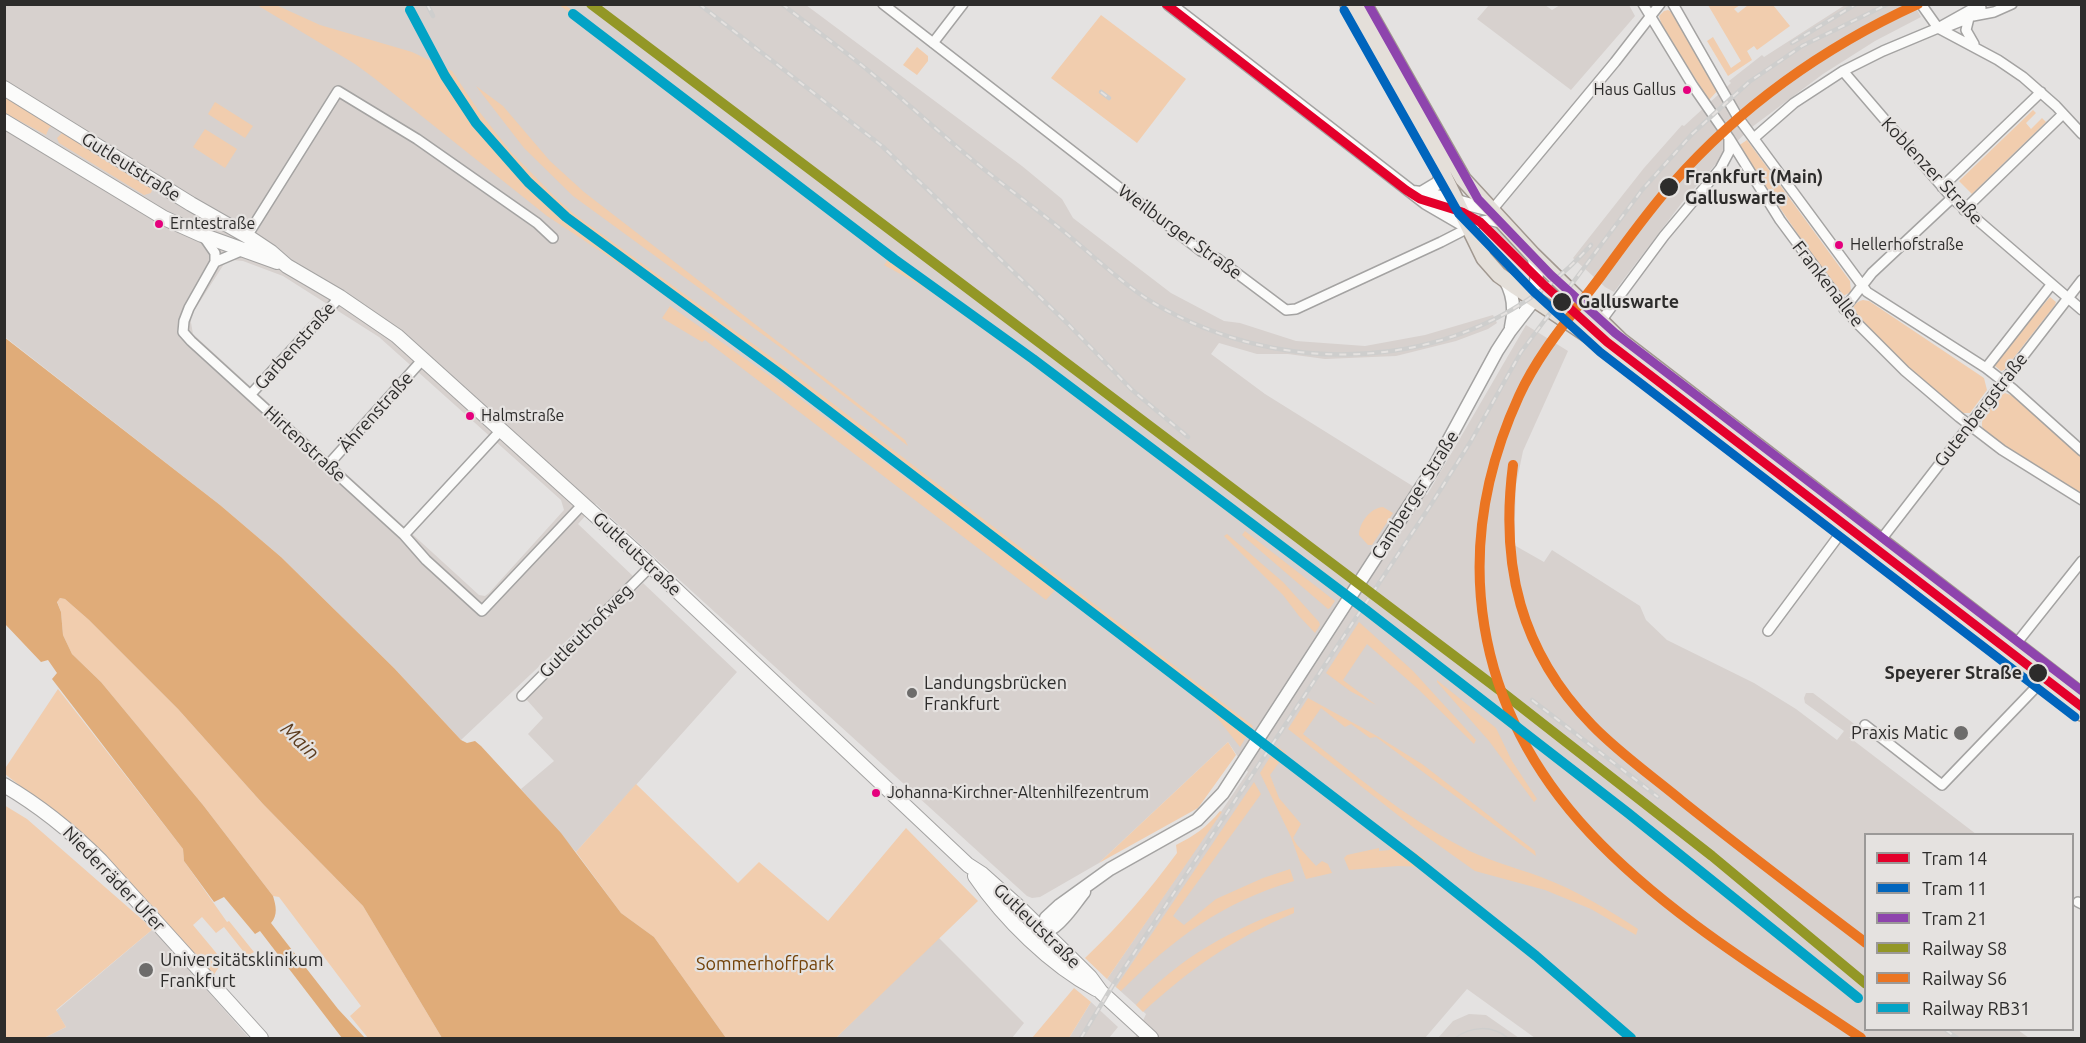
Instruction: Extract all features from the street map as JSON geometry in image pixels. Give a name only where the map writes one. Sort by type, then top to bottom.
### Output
[{"type":"main road","points":[[1348,4],[1442,172],[1484,258],[1505,279],[1600,343],[1880,541],[2011,650],[2041,682],[2082,713]]},
{"type":"main road","points":[[1364,4],[1459,172],[1474,192],[1533,255],[1600,321],[1843,530],[2011,650],[2082,696]]},
{"type":"main road","name":"Gutleutstraße","points":[[4,88],[191,204],[245,243]]},
{"type":"main road","name":"Gutleutstraße","points":[[4,121],[164,218],[202,235],[245,243],[271,252],[287,266],[340,297],[397,336],[424,358],[651,566],[968,865],[982,874],[1008,903],[1047,928],[1101,992],[1151,1038]]},
{"type":"main road","name":"Niederräder Ufer","points":[[4,785],[77,837],[261,1038]]},
{"type":"main road","name":"Gutleutstraße","points":[[1008,903],[1021,930],[1048,956],[1078,979],[1101,992]]},
{"type":"street","name":"Weilburger Straße","points":[[883,4],[1201,251],[1218,259],[1286,310],[1296,309],[1482,221],[1488,220],[1506,226]]},
{"type":"street","points":[[933,43],[963,4]]},
{"type":"street","points":[[1169,4],[1418,192],[1430,206],[1468,228]]},
{"type":"street","name":"Frankenallee","points":[[1642,4],[1780,220],[1844,309],[1905,371],[1970,425],[2026,466],[2082,500]]},
{"type":"street","points":[[1418,192],[1492,210],[1660,4]]},
{"type":"street","name":"Frankenallee","points":[[1673,4],[1737,116],[1861,285],[1874,298],[2004,381],[2082,451]]},
{"type":"street","points":[[1921,4],[1938,28],[2015,71],[2041,92],[2082,134]]},
{"type":"street","points":[[1754,138],[1794,103],[1844,71],[1883,51],[1938,28],[1982,4]]},
{"type":"street","points":[[1977,49],[1966,30],[1971,17],[1986,4]]},
{"type":"street","points":[[1938,28],[1951,26],[2012,4]]},
{"type":"street","name":"Koblenzer Straße","points":[[1844,71],[1952,198],[2082,310]]},
{"type":"street","points":[[215,262],[245,243],[338,91],[417,139],[537,223],[553,238]]},
{"type":"street","points":[[1942,187],[2041,92]]},
{"type":"street","points":[[1964,210],[2064,114]]},
{"type":"street","points":[[1600,321],[1664,236],[1720,169],[1729,152],[1729,138]]},
{"type":"street","points":[[1418,192],[1438,183],[1442,172]]},
{"type":"street","points":[[1844,309],[1861,285],[1952,198]]},
{"type":"street","points":[[202,235],[215,253],[215,262]]},
{"type":"street","points":[[1533,255],[1537,273],[1534,300]]},
{"type":"street","name":"Hirtenstraße","points":[[215,262],[189,308],[183,332],[190,341],[404,535],[426,560],[482,611],[583,504]]},
{"type":"street","name":"Camberger Straße","points":[[1505,279],[1510,288],[1514,307],[1510,331]]},
{"type":"street","name":"Gutenbergstraße","points":[[1880,541],[2082,279]]},
{"type":"street","name":"Gutenbergstraße","points":[[1986,368],[2051,285]]},
{"type":"street","name":"Garbenstraße","points":[[251,394],[340,297]]},
{"type":"street","name":"Camberger Straße","points":[[1047,928],[1092,882],[1125,860],[1197,820],[1218,799],[1418,493],[1445,450],[1510,331],[1534,300]]},
{"type":"street","name":"Ährenstraße","points":[[328,465],[424,358]]},
{"type":"street","points":[[404,535],[502,429]]},
{"type":"street","points":[[1768,631],[1843,530]]},
{"type":"street","points":[[2011,650],[2082,561]]},
{"type":"street","name":"Gutleuthofweg","points":[[522,696],[651,566]]},
{"type":"street","points":[[1865,724],[1942,784],[2041,682]]},
{"type":"street","points":[[1021,930],[1029,933],[1047,928],[1044,941],[1048,956]]},
{"type":"shaded area","points":[[4,5],[806,5],[1022,166],[1062,199],[1073,218],[1171,293],[1224,321],[1240,323],[1296,341],[1365,346],[1425,335],[1493,315],[1497,323],[1488,329],[1456,341],[1396,356],[1325,359],[1288,354],[1257,354],[1219,343],[1211,354],[1265,394],[1427,495],[1526,325],[1568,351],[1523,451],[1516,485],[1514,545],[1544,562],[1552,550],[1640,606],[1646,620],[1667,640],[1754,683],[1796,709],[1837,740],[1844,731],[1805,703],[1806,693],[1813,693],[1857,726],[1859,733],[1849,737],[1975,833],[1864,833],[1864,1031],[2019,1031],[2029,1038],[1535,1038],[1467,989],[1425,1038],[1135,1038],[1146,1014],[1107,979],[1248,772],[1228,742],[1099,863],[1040,897],[1032,898],[1027,896],[596,504],[578,524],[634,577],[461,740],[394,668],[281,557],[220,505],[5,337]],"holes":[[[233,260],[243,261],[283,276],[379,337],[561,500],[564,510],[485,596],[479,595],[193,334],[190,317],[224,264]]]},
{"type":"shaded area","points":[[1489,5],[1545,5],[1552,10],[1560,5],[1629,5],[1635,16],[1571,90],[1477,19]]},
{"type":"shaded area","points":[[1845,5],[1914,5],[1921,17],[1875,41],[1823,74],[1752,127],[1684,200],[1614,292],[1605,287],[1573,258],[1644,168],[1682,125],[1684,126],[1731,83],[1729,81],[1762,55],[1764,57]]},
{"type":"shaded area","points":[[1488,225],[1496,227],[1531,264],[1532,277],[1484,227]]},
{"type":"shaded area","points":[[643,583],[737,672],[576,852],[521,789],[554,761],[528,734],[543,718],[526,699]]},
{"type":"shaded area","name":"Universitätsklinikum Frankfurt","points":[[153,929],[249,1038],[44,1038],[66,1027],[56,1011]]},
{"type":"shaded area","points":[[938,937],[1024,1023],[1012,1038],[836,1038]]},
{"type":"shaded area","points":[[1091,1002],[1118,1027],[1109,1038],[1069,1038]]},
{"type":"shaded area","points":[[1469,1014],[1486,1015],[1519,1038],[1438,1038],[1453,1021]]},
{"type":"green space","points":[[257,5],[276,5],[320,25],[412,52],[452,71],[478,110],[511,152],[574,214],[793,373],[1253,726],[1240,747],[1205,702],[1152,654],[738,342],[547,216],[355,64]]},
{"type":"green space","points":[[559,5],[565,5],[640,60],[963,306],[962,308],[884,265],[890,257],[617,48],[592,35],[594,29]]},
{"type":"green space","points":[[1708,5],[1740,5],[1734,9],[1738,13],[1748,5],[1773,5],[1790,26],[1757,50],[1754,46],[1747,51],[1752,60],[1728,76],[1707,41],[1713,37],[1731,68],[1741,61]]},
{"type":"green space","points":[[1668,10],[1673,13],[1718,90],[1709,100],[1663,29],[1659,16]]},
{"type":"green space","points":[[1101,15],[1186,79],[1137,143],[1051,78]]},
{"type":"green space","points":[[917,47],[928,56],[928,61],[917,75],[903,65]]},
{"type":"green space","points":[[476,86],[503,106],[550,161],[584,192],[905,440],[908,446],[784,350],[573,196],[524,148]]},
{"type":"green space","points":[[4,94],[54,124],[46,135],[5,113]]},
{"type":"green space","points":[[215,102],[253,126],[245,138],[208,114]]},
{"type":"green space","points":[[2033,110],[2036,113],[2026,123],[2031,129],[2042,118],[2046,122],[1972,194],[1959,181]]},
{"type":"green space","points":[[205,129],[237,149],[225,168],[193,147]]},
{"type":"green space","points":[[64,131],[149,184],[151,193],[144,195],[59,143],[57,138]]},
{"type":"green space","points":[[1747,140],[1850,281],[1851,292],[1843,296],[1833,286],[1738,146]]},
{"type":"green space","points":[[2050,297],[2056,302],[2055,305],[2001,371],[1995,366],[1995,362]]},
{"type":"green space","points":[[1863,300],[1869,301],[1984,378],[1987,390],[1970,413],[1963,413],[1908,370],[1853,313],[1855,305]]},
{"type":"green space","points":[[670,306],[770,376],[1055,590],[1046,600],[705,340],[702,342],[662,318]]},
{"type":"green space","points":[[2005,393],[2013,396],[2081,457],[2081,494],[2011,451],[1986,432],[1982,426],[1983,419],[1996,400]]},
{"type":"green space","points":[[1383,507],[1393,513],[1372,545],[1368,545],[1359,535],[1361,526],[1370,513]]},
{"type":"green space","points":[[1245,531],[1335,601],[1330,608],[1328,609],[1242,535]]},
{"type":"green space","points":[[1227,534],[1283,582],[1319,622],[1320,625],[1315,633],[1283,595],[1224,536]]},
{"type":"green space","points":[[60,598],[65,599],[89,620],[178,709],[263,804],[363,906],[442,1038],[368,1038],[350,1016],[361,1006],[279,897],[273,896],[203,805],[101,682],[72,654],[63,635],[61,612],[57,601]]},
{"type":"green space","points":[[1359,622],[1413,671],[1476,740],[1474,744],[1418,689],[1367,644],[1343,680],[1376,705],[1350,691],[1326,673]]},
{"type":"green space","points":[[1437,680],[1496,728],[1512,761],[1537,799],[1534,802],[1489,741]]},
{"type":"green space","points":[[58,689],[183,849],[184,861],[227,922],[229,921],[254,952],[247,956],[224,927],[216,933],[202,917],[193,925],[223,961],[213,976],[84,836],[5,774],[4,770]]},
{"type":"green space","points":[[1308,698],[1377,736],[1422,764],[1535,851],[1536,856],[1376,737],[1370,738],[1351,724],[1345,727],[1321,708],[1303,734],[1398,808],[1470,851],[1554,882],[1591,900],[1638,929],[1636,935],[1591,909],[1545,890],[1475,871],[1413,827],[1288,729]]},
{"type":"green space","points":[[1228,742],[1236,755],[1198,808],[1099,863]]},
{"type":"green space","points":[[1277,746],[1286,753],[1270,775],[1279,798],[1301,824],[1293,838],[1316,866],[1322,861],[1328,864],[1332,873],[1306,879],[1291,837],[1260,773]]},
{"type":"green space","points":[[1254,782],[1261,794],[1173,916],[1184,925],[1216,899],[1263,878],[1290,869],[1294,881],[1244,900],[1200,924],[1160,955],[1121,991],[1116,987]]},
{"type":"green space","name":"Sommerhoffpark","points":[[636,784],[738,883],[759,862],[828,921],[906,828],[978,901],[836,1038],[726,1038],[654,937],[621,913],[576,852]]},
{"type":"green space","points":[[4,805],[27,819],[153,929],[56,1010],[66,1027],[44,1038],[5,1038]]},
{"type":"green space","points":[[1220,811],[1222,812],[1107,979],[1085,958],[1122,921],[1156,881],[1177,853],[1176,845],[1200,831]]},
{"type":"green space","points":[[1390,847],[1414,852],[1431,867],[1398,866],[1349,870],[1344,858],[1347,855],[1379,848],[1379,851],[1390,850]]},
{"type":"green space","points":[[1294,907],[1294,913],[1252,933],[1214,955],[1143,1012],[1136,1005],[1170,973],[1209,946],[1250,924]]},
{"type":"green space","points":[[1074,988],[1091,1002],[1069,1038],[1032,1038]]},
{"type":"water","name":"Main","points":[[4,337],[220,505],[281,557],[394,668],[461,740],[467,743],[475,741],[481,746],[561,833],[621,913],[654,937],[726,1038],[442,1038],[363,906],[263,804],[178,709],[89,620],[65,599],[60,598],[57,602],[61,612],[63,635],[72,654],[101,682],[203,805],[273,896],[276,910],[271,923],[338,1009],[365,1038],[342,1038],[260,931],[255,934],[224,897],[214,902],[184,861],[183,849],[52,679],[57,673],[48,660],[41,662],[5,624]]},
{"type":"tram line","name":"14","points":[[1166,4],[1406,190],[1420,199],[1462,212],[1480,222],[1607,342],[2082,707]]},
{"type":"tram line","name":"21","points":[[1368,4],[1478,199],[1551,275],[1615,333],[2082,691]]},
{"type":"tram line","name":"11","points":[[1344,10],[1459,214],[1534,292],[1600,352],[2075,717]]},
{"type":"tram line","points":[[1455,1038],[1475,1029],[1488,1029],[1508,1038]]},
{"type":"railway","points":[[427,4],[433,16]]},
{"type":"railway","points":[[699,4],[882,146],[1068,324],[1131,389],[1188,437]]},
{"type":"railway","points":[[782,4],[848,54],[975,162],[1124,282],[1164,309],[1218,333],[1275,348],[1332,354],[1390,351],[1445,339],[1498,317],[1547,286],[1591,245]]},
{"type":"railway","points":[[1792,43],[1856,4]]},
{"type":"railway","points":[[1081,1038],[1113,985],[1432,503],[1471,441],[1521,352],[1642,190],[1692,134],[1749,82],[1802,46],[1888,4]]},
{"type":"railway","points":[[1101,92],[1109,98]]},
{"type":"railway","points":[[1532,700],[1658,797]]},
{"type":"railway","points":[[1947,1031],[1957,1038]]},
{"type":"rail line","name":"S8","points":[[591,4],[1502,692],[1712,856],[1864,982]]},
{"type":"rail line","name":"S6","points":[[1861,1038],[1685,917],[1620,863],[1590,833],[1551,785],[1520,734],[1498,681],[1484,626],[1480,570],[1484,512],[1497,454],[1519,396],[1546,349],[1645,217],[1699,155],[1756,103],[1817,59],[1883,21],[1918,4]]},
{"type":"rail line","name":"RB31","points":[[410,10],[445,76],[476,123],[528,182],[566,217],[780,374],[1413,858],[1536,956],[1631,1038]]},
{"type":"rail line","name":"RB31","points":[[573,14],[894,259],[1033,359],[1366,610],[1628,813],[1858,998]]},
{"type":"rail line","name":"S6","points":[[1513,465],[1510,502],[1513,572],[1532,637],[1547,667],[1567,697],[1624,755],[1864,941]]},
{"type":"place","name":"Haus Gallus","points":[[1687,90]]},
{"type":"place","name":"Frankfurt (Main) Galluswarte","points":[[1669,187]]},
{"type":"place","name":"Erntestraße","points":[[159,224]]},
{"type":"place","name":"Hellerhofstraße","points":[[1839,245]]},
{"type":"place","name":"Galluswarte","points":[[1562,302]]},
{"type":"place","name":"Halmstraße","points":[[470,416]]},
{"type":"place","name":"Speyerer Straße","points":[[2038,673]]},
{"type":"place","name":"Landungsbrücken Frankfurt","points":[[912,693]]},
{"type":"place","name":"Praxis Matic","points":[[1961,733]]},
{"type":"place","name":"Johanna-Kirchner-Altenhilfezentrum","points":[[876,793]]},
{"type":"place","name":"Universitätsklinikum Frankfurt","points":[[146,970]]}]
